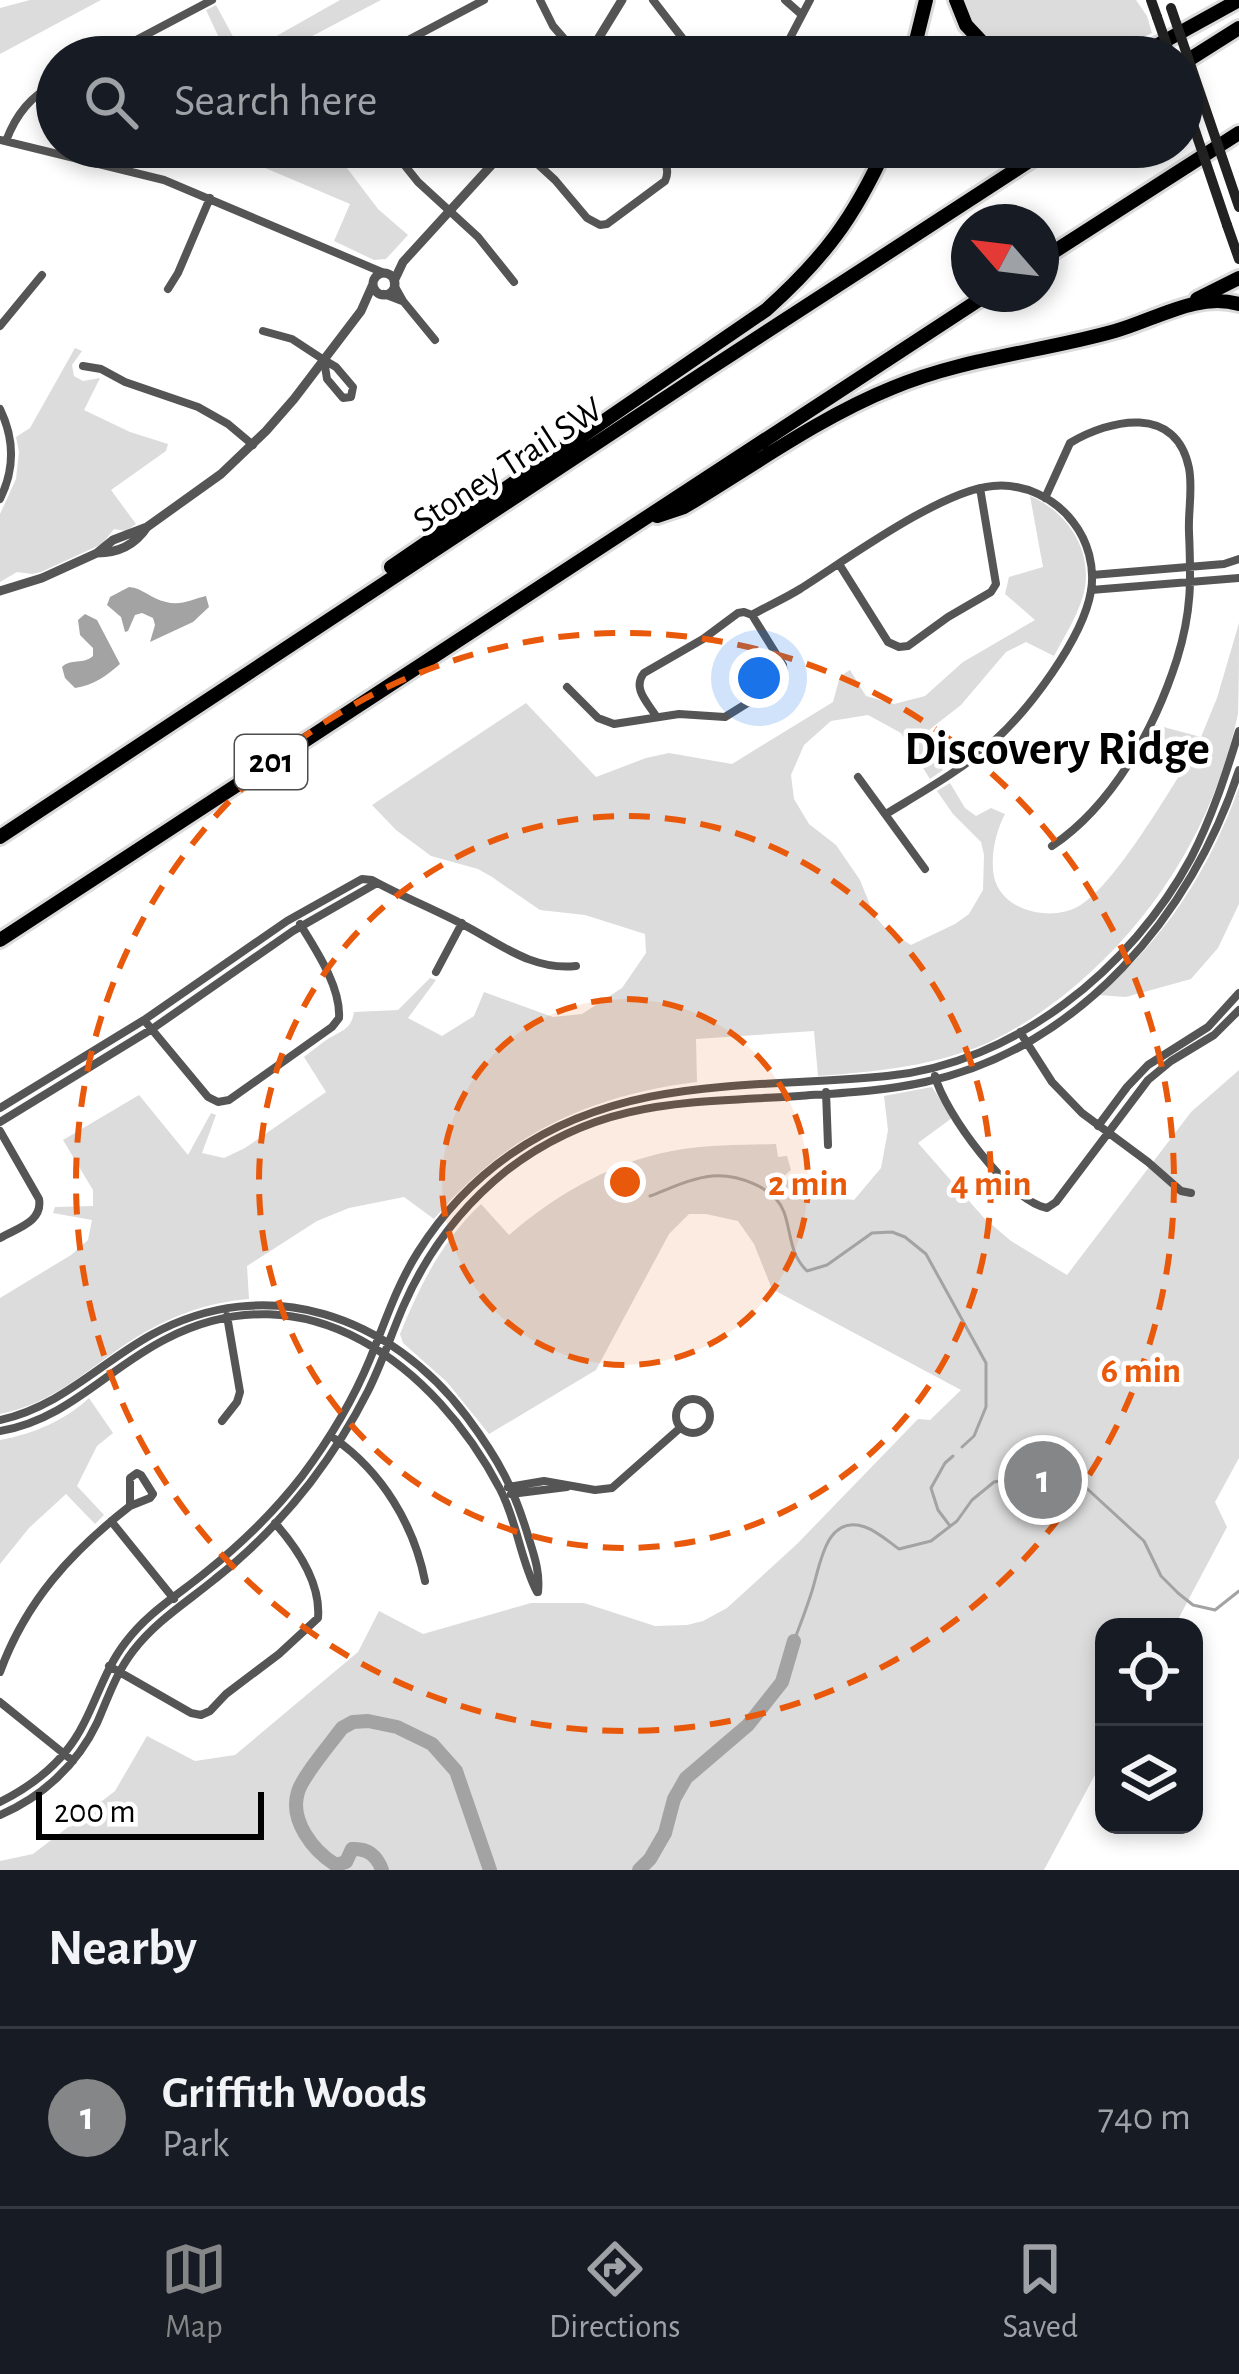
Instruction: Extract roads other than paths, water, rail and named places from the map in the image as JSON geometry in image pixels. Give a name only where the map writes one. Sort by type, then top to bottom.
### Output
[{"type":"highway","points":[[917,36],[926,0]]},
{"type":"highway","points":[[956,0],[966,26],[976,36]]},
{"type":"highway","points":[[1174,36],[1239,0]]},
{"type":"highway","points":[[1203,51],[1239,28]]},
{"type":"highway","points":[[1203,156],[1239,133]]},
{"type":"highway","points":[[261,663],[318,616],[766,310],[816,262],[848,222],[877,168]]},
{"type":"highway","name":"Stoney Trail SW","points":[[0,837],[1020,168]]},
{"type":"highway","points":[[1059,248],[1184,168]]},
{"type":"highway","points":[[1165,314],[1239,278]]},
{"type":"highway","points":[[635,524],[684,507],[892,388],[954,367],[1111,332],[1203,301],[1239,304]]},
{"type":"highway","name":"201","points":[[0,940],[960,312]]},
{"type":"main road","points":[[1151,0],[1164,36]]},
{"type":"main road","points":[[1170,4],[1181,36]]},
{"type":"main road","points":[[1203,101],[1239,207]]},
{"type":"main road","points":[[1203,154],[1239,259]]},
{"type":"street","points":[[144,36],[212,0]]},
{"type":"street","points":[[416,36],[484,0]]},
{"type":"street","points":[[540,0],[563,36]]},
{"type":"street","points":[[597,36],[622,0]]},
{"type":"street","points":[[652,0],[681,36]]},
{"type":"street","points":[[785,0],[802,15]]},
{"type":"street","points":[[791,36],[810,0]]},
{"type":"street","points":[[36,98],[25,106],[3,141],[36,149]]},
{"type":"street","points":[[117,168],[210,198],[390,278],[403,302],[436,340]]},
{"type":"street","points":[[406,168],[490,250],[514,282]]},
{"type":"street","points":[[390,278],[489,168]]},
{"type":"street","points":[[542,168],[587,218],[600,225],[664,181],[666,168]]},
{"type":"street","points":[[168,289],[210,198]]},
{"type":"street","points":[[357,264],[377,292],[403,302]]},
{"type":"street","points":[[0,326],[42,275]]},
{"type":"street","points":[[0,591],[98,553],[124,549],[221,474],[282,413],[324,360],[361,311],[377,275],[390,278]]},
{"type":"street","points":[[361,311],[392,290],[390,278]]},
{"type":"street","points":[[263,331],[284,334],[336,367],[352,387],[351,398],[344,398],[327,379],[324,360]]},
{"type":"street","points":[[83,366],[198,406],[253,445]]},
{"type":"street","points":[[0,410],[12,455],[0,499]]},
{"type":"street","points":[[1046,498],[1072,441],[1123,421],[1158,427],[1179,446],[1188,465],[1192,582],[1177,660],[1130,760],[1086,820],[1052,846]]},
{"type":"street","points":[[752,615],[918,515],[980,488],[1015,487],[1046,498],[1070,517],[1089,557],[1091,582],[1083,616],[1063,653],[1021,714],[973,759],[886,814]]},
{"type":"street","points":[[839,564],[888,642],[908,646],[996,584],[980,488]]},
{"type":"street","points":[[1091,582],[1239,560]]},
{"type":"street","points":[[1091,582],[1239,578]]},
{"type":"street","points":[[567,687],[608,724],[679,714],[725,717],[781,681],[784,673],[752,615],[738,613],[703,640],[644,673],[639,688],[656,716]]},
{"type":"street","points":[[0,1802],[40,1778],[64,1754],[85,1722],[110,1666],[141,1624],[268,1516],[302,1475],[330,1435],[392,1303],[430,1245],[505,1172],[547,1138],[594,1111],[634,1098],[934,1074],[1020,1032],[1102,971],[1171,891],[1210,819],[1239,731]]},
{"type":"street","points":[[547,1138],[636,1109],[682,1102],[891,1088],[986,1062],[1026,1042],[1087,1000],[1151,936],[1195,873],[1239,770]]},
{"type":"street","points":[[858,777],[925,868]]},
{"type":"street","points":[[0,1108],[357,881],[368,879],[531,961],[550,967],[576,966]]},
{"type":"street","points":[[0,1122],[152,1029],[302,926],[377,884]]},
{"type":"street","points":[[144,1020],[213,1100],[229,1100],[260,1079],[340,1018],[326,971],[296,916]]},
{"type":"street","points":[[436,972],[462,923]]},
{"type":"street","points":[[220,968],[227,977]]},
{"type":"street","points":[[1097,1126],[1148,1065],[1208,1027],[1239,993]]},
{"type":"street","points":[[934,1074],[944,1102],[986,1159],[1042,1208],[1056,1202],[1148,1080],[1214,1035],[1239,1010]]},
{"type":"street","points":[[1020,1032],[1052,1082],[1097,1126],[1181,1191],[1191,1193]]},
{"type":"street","points":[[70,1067],[76,1078]]},
{"type":"street","points":[[826,1081],[828,1144]]},
{"type":"street","points":[[724,1088],[724,1099]]},
{"type":"street","points":[[634,1098],[636,1109]]},
{"type":"street","points":[[0,1131],[40,1207],[36,1217],[0,1238]]},
{"type":"street","points":[[0,1815],[45,1789],[74,1761],[93,1732],[119,1672],[146,1636],[276,1524],[313,1479],[368,1390],[430,1245]]},
{"type":"street","points":[[0,1420],[41,1407],[149,1342],[226,1313],[285,1311],[332,1316],[379,1335],[434,1379],[460,1416],[502,1492],[538,1592],[540,1574],[513,1490],[494,1454],[460,1416],[375,1346],[285,1311]]},
{"type":"street","points":[[222,1421],[240,1392],[226,1313]]},
{"type":"street","points":[[0,1431],[52,1415],[88,1393],[149,1342]]},
{"type":"street","points":[[81,1383],[88,1393]]},
{"type":"street","points":[[690,1399],[704,1403],[710,1413],[705,1429],[695,1434],[680,1428],[676,1413],[681,1404],[690,1399]]},
{"type":"street","points":[[502,1492],[544,1481],[612,1489],[680,1428]]},
{"type":"street","points":[[330,1435],[379,1481],[397,1507],[417,1546],[425,1581]]},
{"type":"street","points":[[0,1672],[41,1591],[68,1558],[130,1506]]},
{"type":"street","points":[[110,1666],[201,1715],[315,1623],[320,1610],[314,1586],[300,1557],[268,1516]]},
{"type":"street","points":[[111,1521],[179,1606]]},
{"type":"street","points":[[0,1702],[74,1761]]},
{"type":"waterway","points":[[650,1196],[712,1176],[754,1184],[779,1203],[794,1250],[807,1271],[827,1265],[872,1233],[905,1237],[926,1254],[986,1363],[986,1407],[974,1436],[962,1447]]},
{"type":"waterway","points":[[950,1526],[931,1488],[953,1456]]},
{"type":"waterway","points":[[794,1641],[826,1546],[841,1528],[865,1527],[899,1549],[931,1541],[994,1482],[1021,1477],[1082,1484],[1144,1541],[1161,1576],[1193,1605],[1215,1610],[1239,1591]]},
{"type":"waterway","points":[[639,1870],[665,1833],[674,1799],[686,1778],[748,1725],[782,1682],[794,1641]]},
{"type":"waterway","points":[[382,1870],[371,1854],[358,1849],[336,1865],[311,1843],[297,1813],[298,1792],[305,1778],[342,1728],[353,1722],[397,1727],[432,1744],[456,1771],[490,1870]]},
{"type":"place","name":"Griffith Woods","points":[[1043,1480]]},
{"type":"district","name":"Discovery Ridge","points":[[1057,750]]}]
